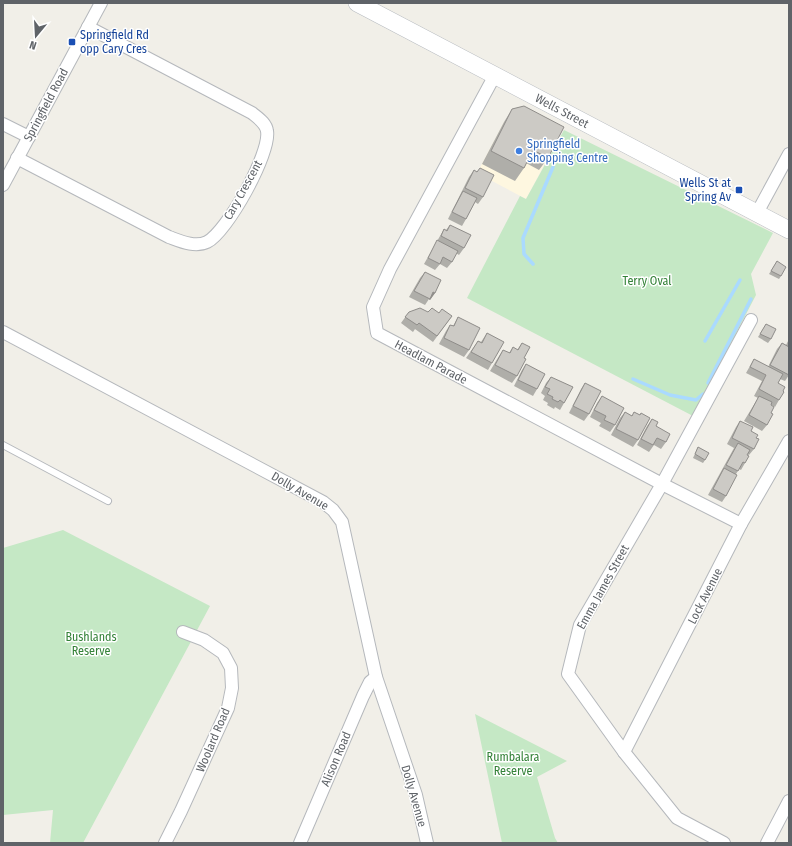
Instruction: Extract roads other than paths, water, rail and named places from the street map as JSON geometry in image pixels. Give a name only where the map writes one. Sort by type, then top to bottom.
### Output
[{"type":"street","name":"Springfield Road","points":[[3,185],[101,3]]},
{"type":"street","name":"Wells Street","points":[[357,3],[789,230]]},
{"type":"street","name":"Cary Crescent","points":[[17,158],[169,237],[189,244],[206,242],[218,234],[230,218],[257,171],[268,139],[267,129],[262,121],[252,113],[88,27]]},
{"type":"street","name":"Headlam Parade","points":[[494,75],[390,269],[373,307],[377,333],[662,484],[742,524]]},
{"type":"street","points":[[3,124],[28,137]]},
{"type":"street","points":[[757,213],[789,154]]},
{"type":"street","name":"Emma James Street","points":[[724,843],[677,818],[624,752],[568,674],[580,625],[662,484],[751,320]]},
{"type":"street","name":"Dolly Avenue","points":[[3,332],[323,502],[333,510],[342,522],[376,677],[416,795],[427,843]]},
{"type":"street","name":"Lock Avenue","points":[[624,752],[742,524],[789,441]]},
{"type":"street","name":"Woolard Road","points":[[165,843],[228,708],[232,688],[230,668],[223,653],[204,640],[183,632]]},
{"type":"street","name":"Alison Road","points":[[300,843],[363,696],[370,682],[376,677]]},
{"type":"street","points":[[767,843],[789,801]]},
{"type":"lane","points":[[3,445],[108,501]]},
{"type":"waterway","points":[[533,264],[524,254],[523,238],[553,167]]},
{"type":"waterway","points":[[705,341],[740,280]]},
{"type":"waterway","points":[[708,383],[751,299]]},
{"type":"waterway","points":[[633,379],[670,395],[696,400],[703,394]]},
{"type":"place","name":"Springfield Rd opp Cary Cres","points":[[72,42]]},
{"type":"place","name":"Springfield Shopping Centre","points":[[519,151]]},
{"type":"place","name":"Wells St at Spring Av","points":[[739,190]]},
{"type":"park label","name":"Terry Oval","points":[[647,281]]},
{"type":"park label","name":"Bushlands Reserve","points":[[91,644]]},
{"type":"park label","name":"Rumbalara Reserve","points":[[513,764]]}]
